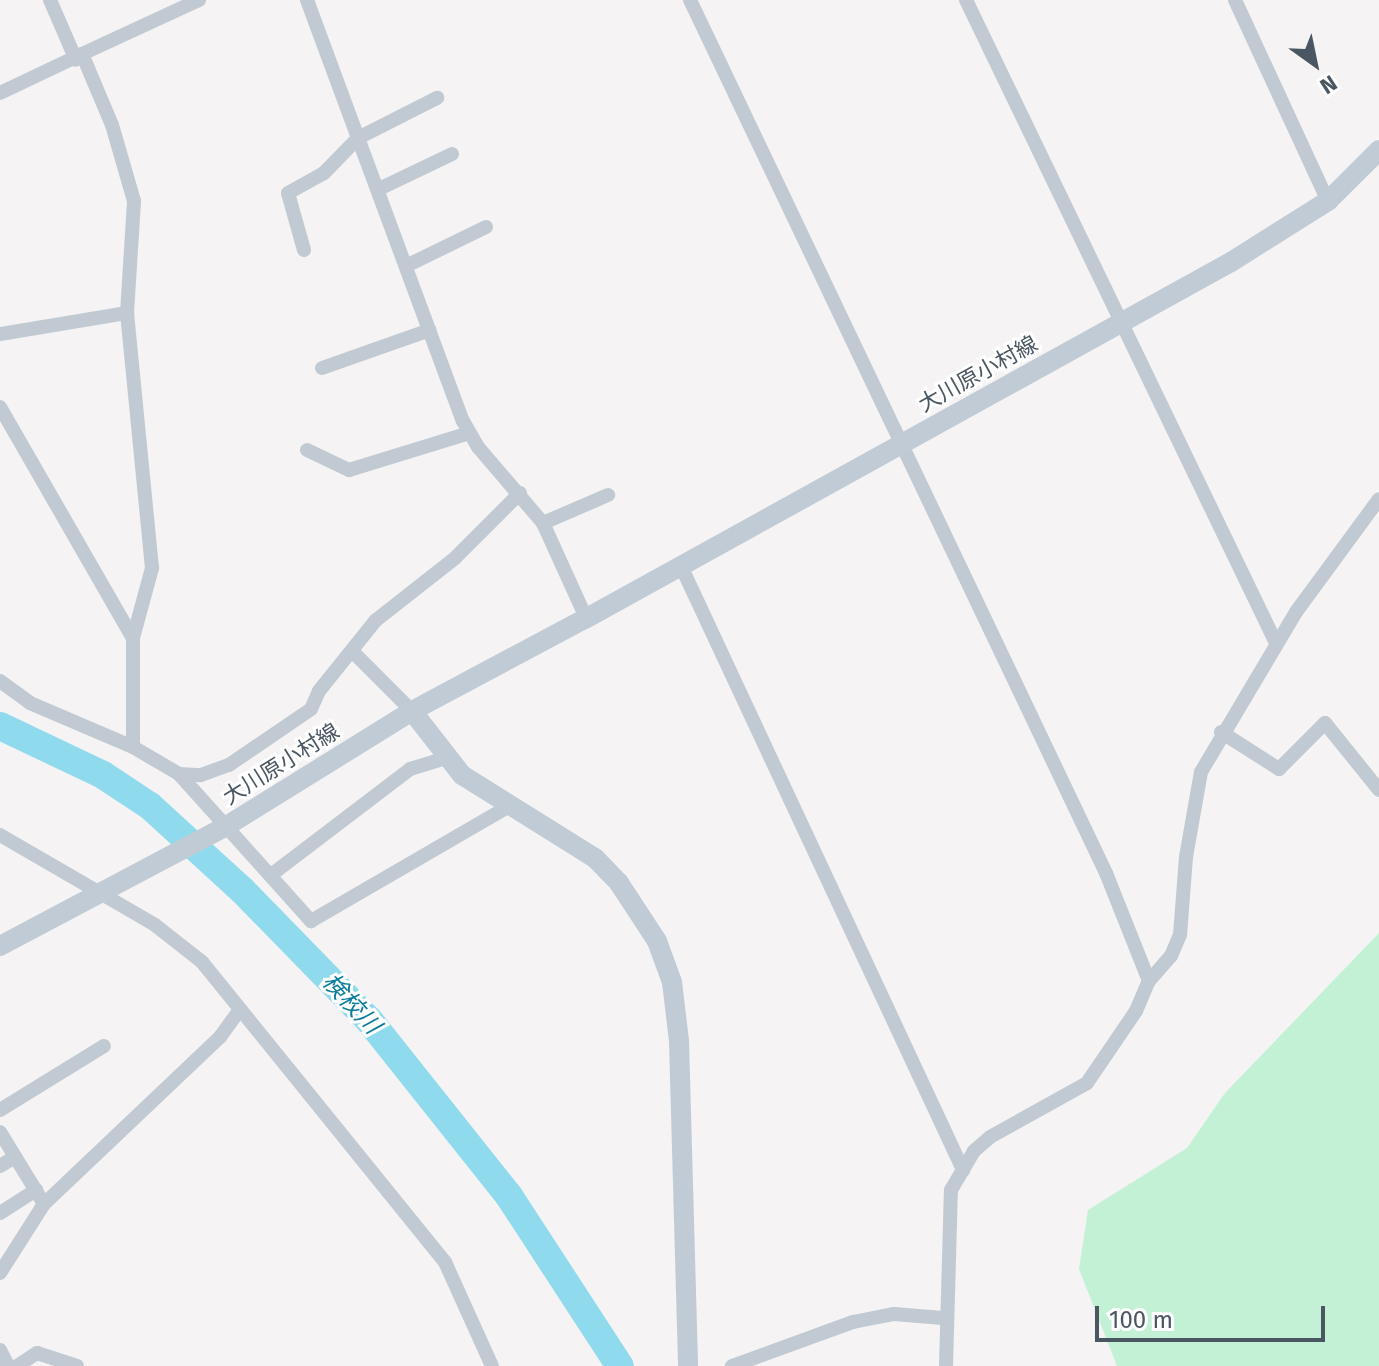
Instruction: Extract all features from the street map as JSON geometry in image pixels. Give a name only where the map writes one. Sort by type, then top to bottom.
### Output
[{"type":"main road","name":"大川原小村線","points":[[0,946],[225,827],[412,711],[1120,323],[1328,201],[1379,150]]},
{"type":"main road","points":[[412,711],[447,758],[481,790],[558,831],[619,883],[657,941],[672,982],[684,1116],[688,1366]]},
{"type":"street","points":[[50,0],[112,125],[134,201],[127,313],[152,568],[133,638],[133,747]]},
{"type":"street","points":[[0,93],[199,0]]},
{"type":"street","points":[[307,0],[469,433],[543,523],[585,618]]},
{"type":"street","points":[[690,0],[1106,873],[1149,981]]},
{"type":"street","points":[[966,0],[1276,643]]},
{"type":"street","points":[[1235,0],[1328,201]]},
{"type":"street","points":[[304,250],[288,193],[324,173],[358,138],[437,98]]},
{"type":"street","points":[[379,189],[452,154]]},
{"type":"street","points":[[406,266],[486,227]]},
{"type":"street","points":[[0,334],[127,313]]},
{"type":"street","points":[[322,368],[430,330]]},
{"type":"street","points":[[0,407],[133,638]]},
{"type":"street","points":[[307,450],[349,470],[469,433]]},
{"type":"street","points":[[179,774],[201,775],[229,765],[269,741],[311,709],[319,691],[354,653],[375,621],[455,558],[520,493]]},
{"type":"street","points":[[543,523],[608,495]]},
{"type":"street","points":[[946,1366],[943,1318],[951,1190],[990,1137],[1087,1083],[1136,1011],[1149,981],[1180,935],[1186,857],[1201,772],[1221,732],[1276,643],[1376,508]]},
{"type":"street","points":[[681,566],[963,1170]]},
{"type":"street","points":[[354,653],[412,711]]},
{"type":"street","points":[[0,681],[30,703],[133,747],[179,774],[311,921],[511,805]]},
{"type":"street","points":[[1221,732],[1279,769],[1325,723],[1379,790]]},
{"type":"street","points":[[271,875],[410,769],[447,758]]},
{"type":"street","points":[[0,835],[155,925],[202,962],[238,1012],[445,1262],[492,1366]]},
{"type":"street","points":[[0,1273],[44,1204],[220,1037],[238,1012]]},
{"type":"street","points":[[0,1110],[104,1046]]},
{"type":"street","points":[[0,1132],[44,1204]]},
{"type":"street","points":[[0,1166],[15,1157]]},
{"type":"street","points":[[0,1213],[36,1190]]},
{"type":"street","points":[[732,1366],[853,1322],[894,1314],[943,1318]]},
{"type":"street","points":[[0,1350],[8,1366]]},
{"type":"street","points":[[17,1366],[37,1353],[77,1366]]},
{"type":"green space","points":[[1379,933],[1379,1366],[1117,1366],[1079,1269],[1088,1210],[1187,1148],[1225,1093]]},
{"type":"waterway","name":"検校川","points":[[0,726],[103,775],[150,806],[242,890],[369,1020],[509,1196],[620,1366]]}]
